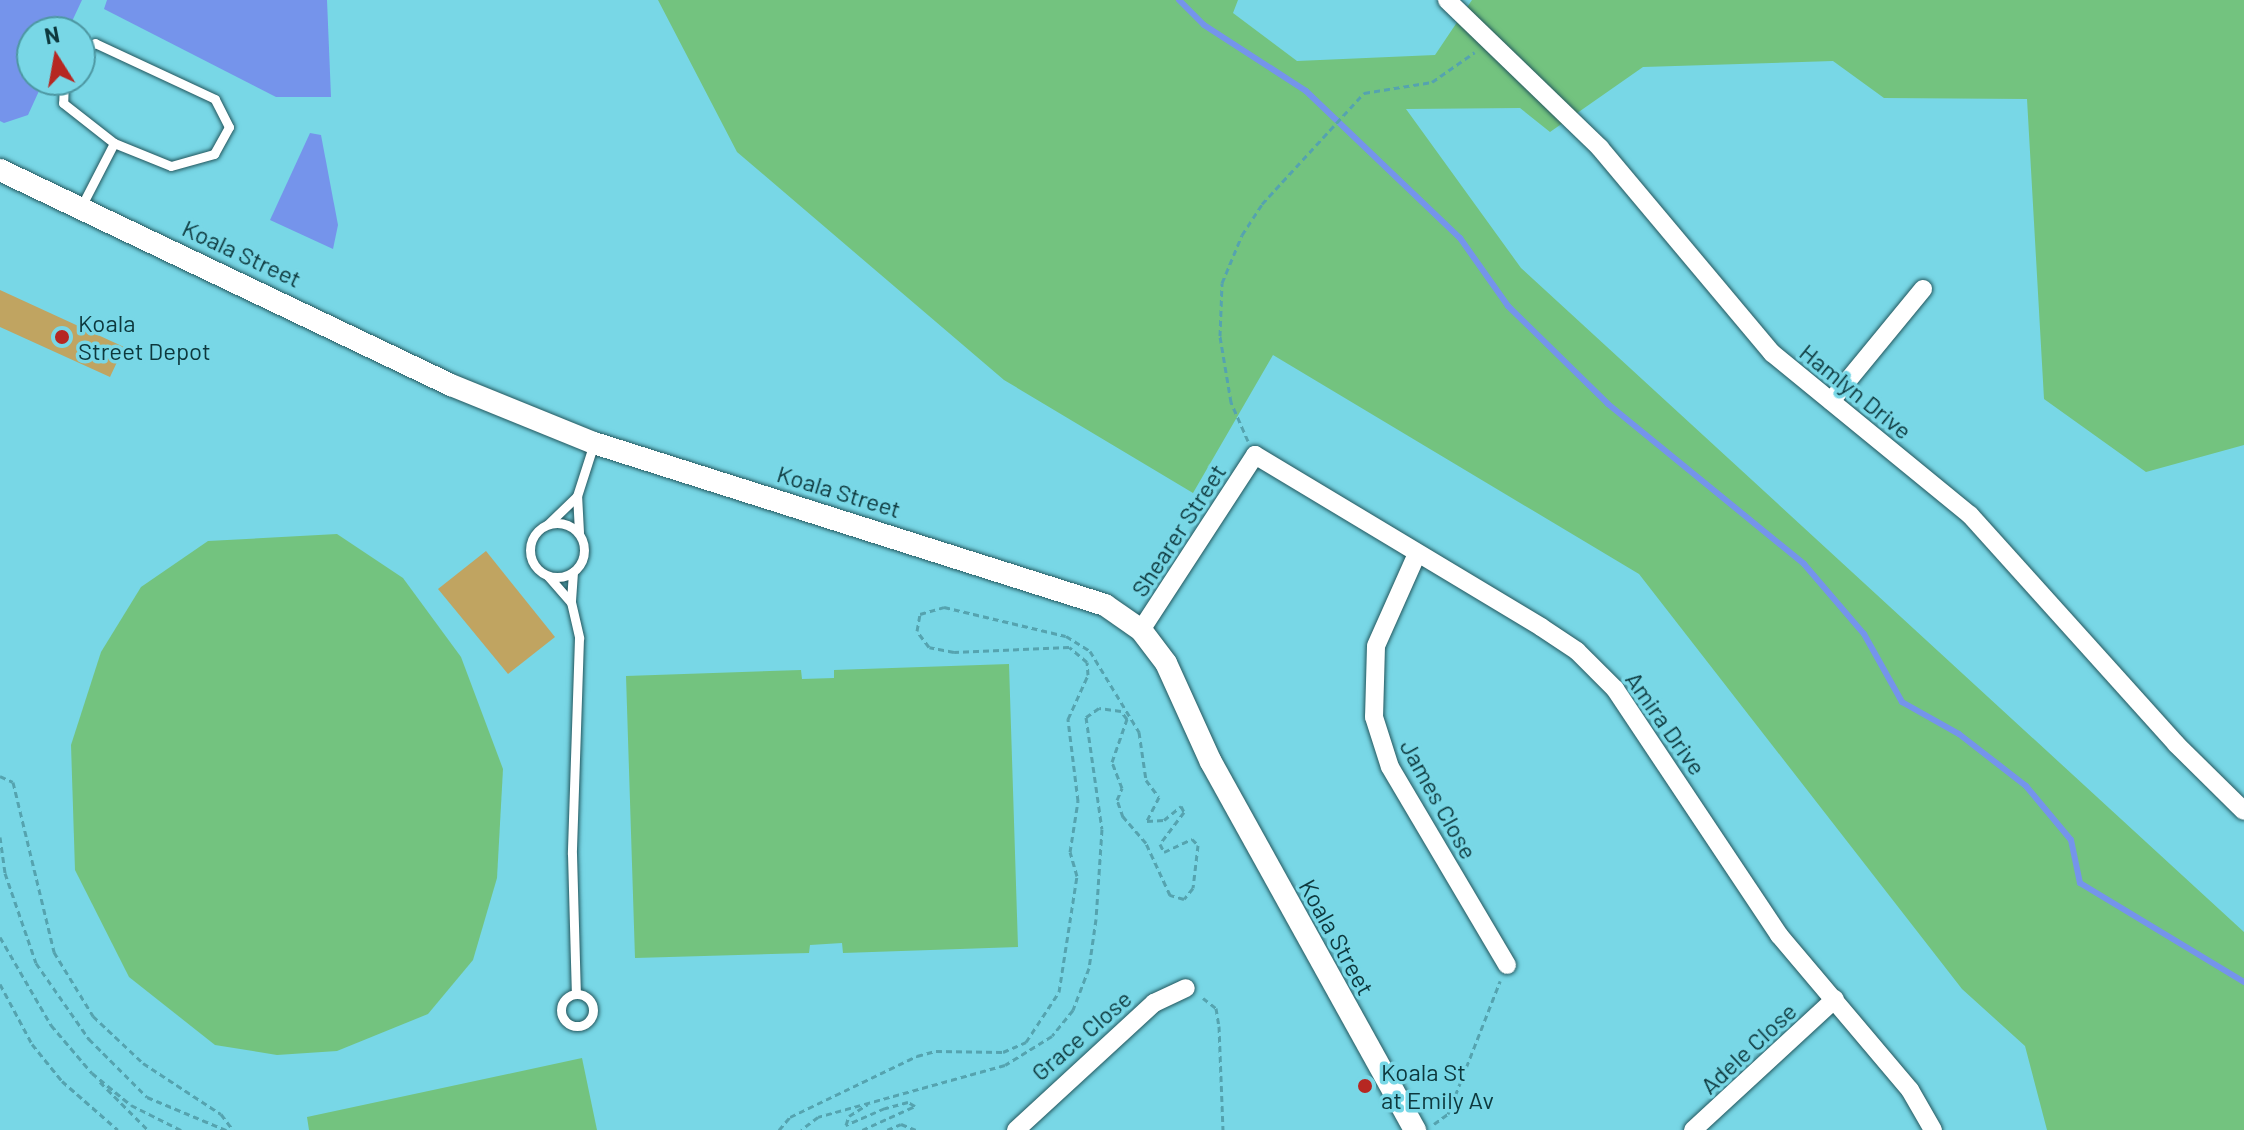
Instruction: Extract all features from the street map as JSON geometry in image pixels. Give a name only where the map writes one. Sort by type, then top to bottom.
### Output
[{"type":"street","name":"Hamlyn Drive","points":[[1447,0],[1468,7],[1491,38],[1600,148],[1772,353],[1970,515],[2176,744],[2244,811]]},
{"type":"street","name":"Koala Street","points":[[0,170],[451,385],[594,443],[1090,597],[1141,630],[1166,663],[1211,762],[1415,1130]]},
{"type":"street","points":[[1831,401],[1923,289]]},
{"type":"street","name":"Amira Drive","points":[[1255,455],[1416,556],[1541,627],[1599,671],[1637,718],[1779,935],[1910,1090],[1933,1130]]},
{"type":"street","name":"Shearer Street","points":[[1141,630],[1255,455]]},
{"type":"street","name":"James Close","points":[[1416,556],[1376,646],[1374,717],[1390,767],[1507,965]]},
{"type":"street","name":"Grace Close","points":[[1016,1130],[1154,1003],[1186,988]]},
{"type":"street","name":"Adele Close","points":[[1693,1130],[1835,999]]},
{"type":"lane","points":[[63,96],[63,103],[114,143],[171,166],[214,154],[229,127],[215,99],[96,43]]},
{"type":"lane","points":[[81,207],[114,143]]},
{"type":"lane","points":[[576,994],[572,854],[579,638],[571,602],[573,572],[585,549],[579,533],[577,496],[594,443]]},
{"type":"lane","points":[[571,602],[535,566],[530,550],[535,534],[577,496]]},
{"type":"lane","points":[[548,524],[565,523],[579,533]]},
{"type":"lane","points":[[548,576],[573,572]]},
{"type":"path","points":[[1255,455],[1231,402],[1220,336],[1222,283],[1262,204],[1364,93],[1448,74],[1491,38]]},
{"type":"path","points":[[779,1130],[790,1117],[917,1056],[950,1050],[1003,1052],[1026,1042],[1059,992],[1077,876],[1070,852],[1078,801],[1068,719],[1088,675],[1087,662],[1069,647],[954,652],[929,647],[917,631],[920,614],[944,607],[1066,636],[1090,651],[1139,732],[1146,780],[1159,797],[1147,821],[1164,820],[1181,806],[1184,812],[1160,844],[1164,852],[1192,839],[1198,845],[1193,888],[1184,899],[1170,895],[1146,843],[1123,817],[1117,800],[1122,788],[1112,762],[1127,719],[1121,711],[1099,708],[1086,717],[1102,829],[1096,919],[1089,968],[1073,1010],[1052,1036],[1005,1065],[957,1082],[875,1100],[818,1117],[801,1130]]},
{"type":"path","points":[[0,776],[13,782],[24,842],[54,952],[93,1016],[143,1063],[221,1114],[233,1130]]},
{"type":"path","points":[[0,837],[5,873],[36,963],[89,1039],[147,1097],[226,1130]]},
{"type":"path","points":[[0,937],[51,1025],[92,1073],[148,1130]]},
{"type":"path","points":[[1424,1130],[1448,1114],[1507,965]]},
{"type":"path","points":[[0,984],[32,1044],[62,1081],[118,1130]]},
{"type":"path","points":[[1186,988],[1216,1008],[1223,1130]]},
{"type":"path","points":[[92,1073],[131,1105],[181,1130]]},
{"type":"path","points":[[862,1130],[915,1106],[908,1102],[885,1108],[846,1125],[849,1116],[875,1100]]},
{"type":"path","points":[[887,1130],[901,1124],[916,1130]]},
{"type":"green space","points":[[658,0],[1238,0],[1233,13],[1297,61],[1435,55],[1472,0],[2244,0],[2244,445],[2146,472],[2044,399],[2027,99],[1884,98],[1833,61],[1643,67],[1550,132],[1520,108],[1406,109],[1521,268],[2244,932],[2244,1130],[2047,1130],[2025,1046],[1962,989],[1639,574],[1273,355],[1193,493],[1004,380],[737,152]]},
{"type":"green space","points":[[337,534],[403,578],[461,657],[503,769],[497,878],[473,960],[428,1014],[337,1051],[277,1055],[215,1045],[129,977],[75,870],[71,745],[101,652],[141,587],[208,541]]},
{"type":"green space","points":[[1009,664],[1018,947],[843,953],[842,943],[810,945],[809,953],[635,958],[626,676],[801,670],[802,679],[834,678],[834,670]]},
{"type":"green space","points":[[582,1058],[597,1130],[309,1130],[307,1117]]},
{"type":"water","points":[[0,0],[82,0],[74,16],[16,16],[16,96],[37,96],[28,115],[4,123],[0,121]]},
{"type":"water","points":[[107,0],[327,0],[331,97],[276,97],[104,9]]},
{"type":"water","points":[[310,133],[321,135],[338,225],[333,249],[270,220]]},
{"type":"building","name":"Koala Street Depot","points":[[0,290],[124,347],[110,377],[0,327]]},
{"type":"building","points":[[486,551],[555,637],[508,674],[438,589]]},
{"type":"waterway","points":[[1179,0],[1204,25],[1306,91],[1460,238],[1508,306],[1608,404],[1804,564],[1864,634],[1902,702],[1959,734],[2026,786],[2071,840],[2080,883],[2244,982]]},
{"type":"place","name":"Koala Street Depot","points":[[62,337]]},
{"type":"place","name":"Koala St at Emily Av","points":[[1365,1086]]}]
